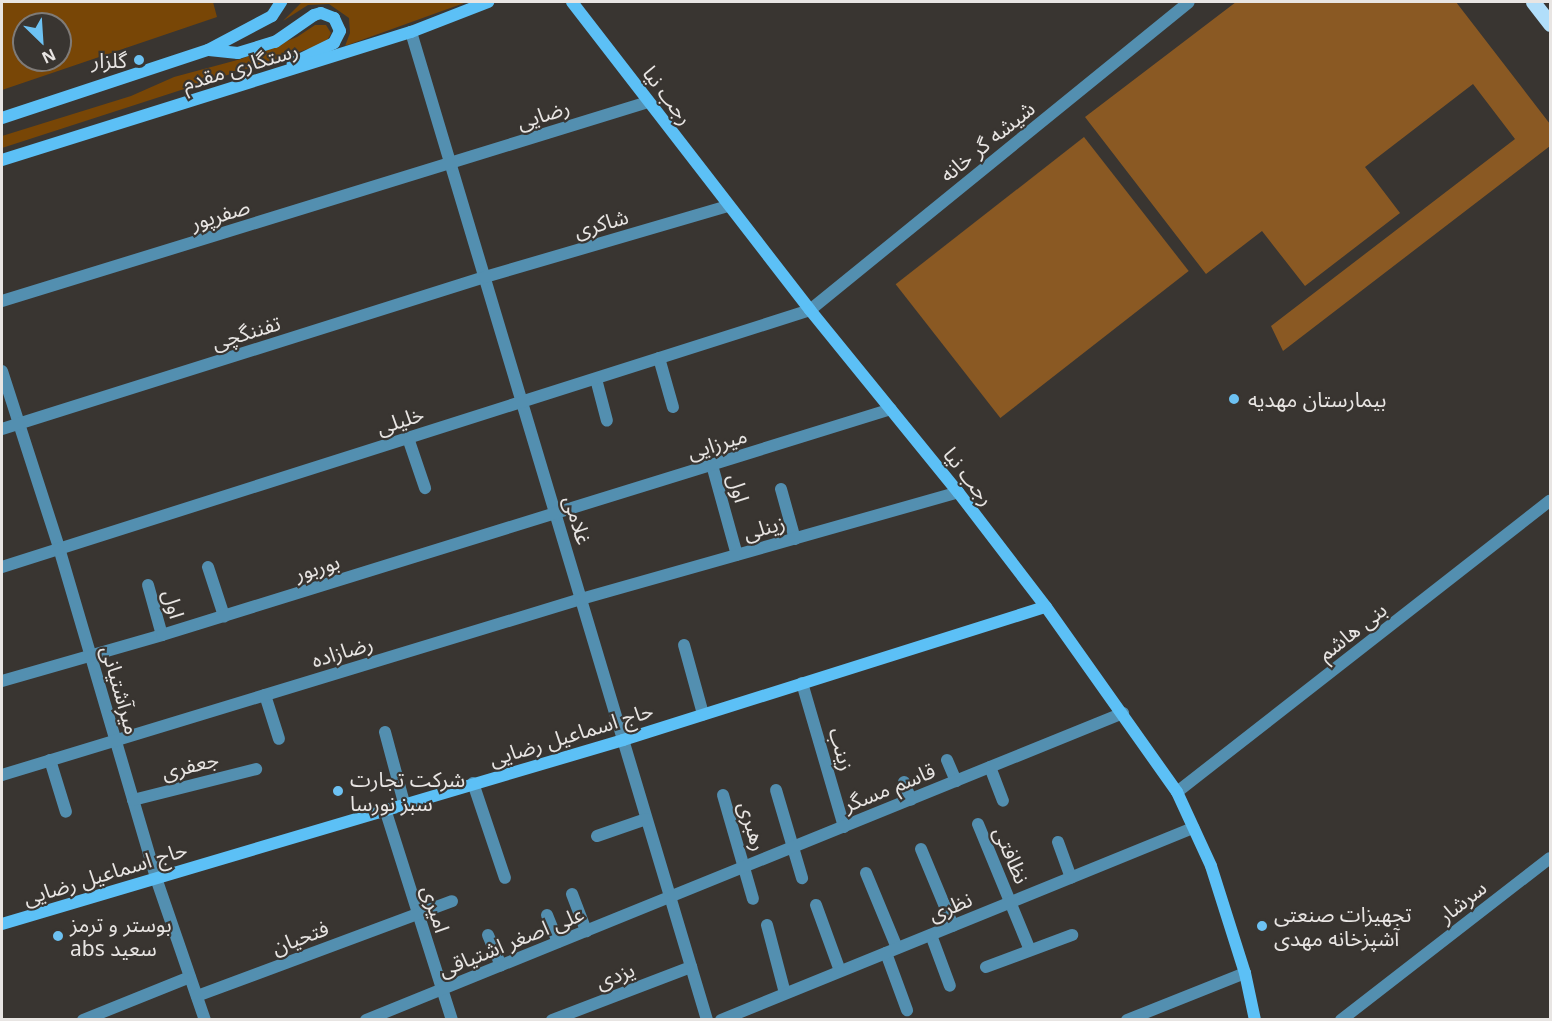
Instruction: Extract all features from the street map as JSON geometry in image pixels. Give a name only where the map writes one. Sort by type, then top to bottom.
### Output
[{"type":"main road","name":"رستگاری مقدم","points":[[2,118],[208,50],[272,16],[281,2]]},
{"type":"main road","name":"رستگاری مقدم","points":[[2,160],[411,32],[488,2]]},
{"type":"main road","name":"رجب نیا","points":[[572,2],[728,206],[958,492],[1123,713],[1176,792],[1211,866],[1245,973],[1255,1020]]},
{"type":"main road","points":[[1533,2],[1551,24]]},
{"type":"main road","points":[[208,50],[238,53],[275,42],[314,15],[321,13],[334,18],[339,31],[334,43],[248,84]]},
{"type":"main road","name":"حاج اسماعیل رضایی","points":[[2,924],[404,803],[623,740],[1046,608]]},
{"type":"street","name":"شیشه گر خانه","points":[[810,310],[1189,2]]},
{"type":"street","name":"غلامی","points":[[411,32],[707,1020]]},
{"type":"street","name":"رضایی","points":[[451,164],[648,102]]},
{"type":"street","name":"صفرپور","points":[[2,301],[451,164]]},
{"type":"street","name":"شاکری","points":[[484,277],[728,206]]},
{"type":"street","name":"تفننگچی","points":[[2,429],[484,277]]},
{"type":"street","name":"خلیلی","points":[[2,567],[810,310]]},
{"type":"street","points":[[659,358],[673,407]]},
{"type":"street","name":"میرآشتیانی","points":[[2,371],[60,548],[156,878],[205,1020]]},
{"type":"street","points":[[596,379],[607,421]]},
{"type":"street","name":"میرزایی","points":[[555,514],[891,410]]},
{"type":"street","points":[[408,438],[424,488]]},
{"type":"street","name":"اول","points":[[712,465],[737,555]]},
{"type":"street","name":"اول","points":[[781,489],[795,539]]},
{"type":"street","name":"زینلی","points":[[581,599],[958,492]]},
{"type":"street","name":"بنی هاشم","points":[[1176,792],[1551,501]]},
{"type":"street","name":"بوربور","points":[[2,681],[90,657],[555,514]]},
{"type":"street","points":[[208,567],[224,615]]},
{"type":"street","name":"اول","points":[[148,585],[162,635]]},
{"type":"street","name":"رضازاده","points":[[2,775],[581,599]]},
{"type":"street","points":[[684,645],[703,714]]},
{"type":"street","name":"زینب","points":[[802,683],[844,827]]},
{"type":"street","points":[[265,695],[279,740]]},
{"type":"street","name":"قاسم مسگر","points":[[670,898],[1123,713]]},
{"type":"street","points":[[385,732],[404,803]]},
{"type":"street","points":[[50,760],[66,812]]},
{"type":"street","points":[[947,760],[956,781]]},
{"type":"street","points":[[990,767],[1003,801]]},
{"type":"street","name":"جعفری","points":[[133,800],[256,769]]},
{"type":"street","points":[[904,782],[911,800]]},
{"type":"street","points":[[473,783],[505,878]]},
{"type":"street","points":[[776,790],[802,879]]},
{"type":"street","name":"رهبری","points":[[723,795],[753,899]]},
{"type":"street","name":"امیری","points":[[385,809],[452,1020]]},
{"type":"street","points":[[597,836],[646,819]]},
{"type":"street","name":"نظافتی","points":[[978,824],[1030,950]]},
{"type":"street","name":"نظری","points":[[721,1020],[1193,828]]},
{"type":"street","points":[[1058,842],[1071,878]]},
{"type":"street","points":[[921,849],[953,926]]},
{"type":"street","name":"سرشار","points":[[1341,1020],[1551,858]]},
{"type":"street","points":[[866,873],[891,950],[907,1010]]},
{"type":"street","points":[[572,894],[586,931]]},
{"type":"street","name":"علی اصغر اشتیاقی","points":[[366,1020],[670,898]]},
{"type":"street","name":"فتحیان","points":[[197,996],[452,901]]},
{"type":"street","points":[[816,905],[840,971]]},
{"type":"street","points":[[547,915],[558,942]]},
{"type":"street","points":[[766,925],[785,993]]},
{"type":"street","points":[[488,935],[501,965]]},
{"type":"street","points":[[930,935],[950,986]]},
{"type":"street","points":[[986,967],[1072,935]]},
{"type":"street","name":"یزدی","points":[[552,1020],[691,967]]},
{"type":"street","points":[[1127,1020],[1245,973]]},
{"type":"street","points":[[83,1020],[190,977]]},
{"type":"shaded area","points":[[2,2],[213,2],[217,17],[72,66],[72,12],[12,12],[12,72],[55,72],[2,90]]},
{"type":"shaded area","points":[[302,2],[467,2],[345,46],[350,33],[349,18],[329,4],[308,5],[283,21]]},
{"type":"shaded area","points":[[1236,2],[1456,2],[1550,124],[1550,146],[1283,351],[1271,326],[1515,139],[1473,84],[1365,167],[1400,213],[1305,286],[1262,231],[1206,274],[1085,117]]},
{"type":"shaded area","points":[[315,25],[326,25],[331,33],[328,39],[317,46],[2,148],[2,136],[131,96],[174,77],[241,59],[297,37]]},
{"type":"shaded area","points":[[1084,137],[1189,271],[1000,418],[896,284]]},
{"type":"place","name":"گلزار","points":[[139,60]]},
{"type":"place","name":"بیمارستان مهدیه","points":[[1234,399]]},
{"type":"place","name":"شرکت تجارت سبز نورسا","points":[[338,791]]},
{"type":"place","name":"تجهیزات صنعتی آشپزخانه مهدی","points":[[1262,926]]},
{"type":"place","name":"بوستر و ترمز abs سعید","points":[[58,936]]}]
